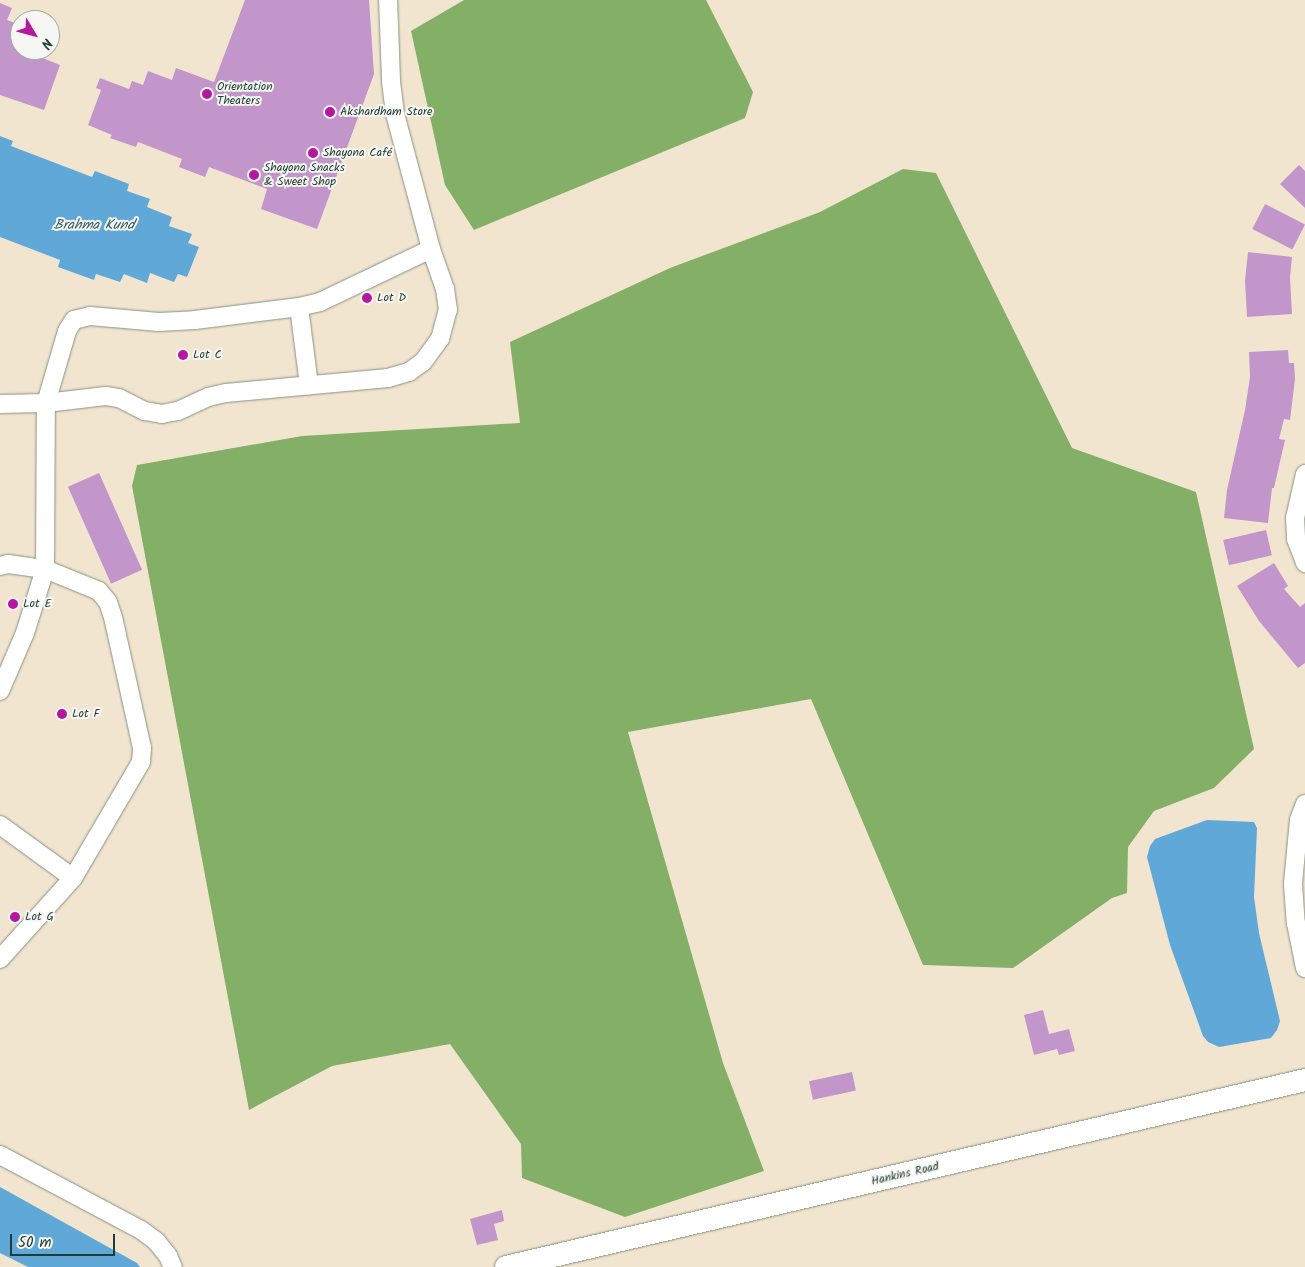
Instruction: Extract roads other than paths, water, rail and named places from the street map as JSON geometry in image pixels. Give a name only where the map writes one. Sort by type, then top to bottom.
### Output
[{"type":"main road","name":"Hankins Road","points":[[506,1267],[1305,1080]]},
{"type":"street","points":[[0,404],[46,403],[106,396],[119,398],[146,411],[162,414],[178,411],[208,397],[226,393],[388,378],[409,372],[432,352],[440,339],[448,310],[445,289],[431,249],[395,114],[391,80],[388,0]]},
{"type":"street","points":[[0,690],[25,633],[45,570],[46,403],[67,331],[74,320],[90,316],[159,322],[195,320],[299,307],[320,302],[431,249]]},
{"type":"street","points":[[299,307],[309,385]]},
{"type":"street","points":[[1305,474],[1295,518],[1296,539],[1305,563]]},
{"type":"street","points":[[0,566],[8,564],[45,570],[99,591],[108,602],[142,748],[141,762],[73,878],[0,959]]},
{"type":"street","points":[[1305,804],[1299,820],[1293,884],[1296,923],[1305,968]]},
{"type":"street","points":[[0,825],[73,878]]},
{"type":"street","points":[[0,1155],[141,1230],[156,1241],[168,1256],[173,1267]]},
{"type":"water","name":"Brahma Kund","points":[[0,136],[13,141],[11,146],[92,177],[95,171],[129,184],[127,191],[150,199],[147,207],[172,217],[169,226],[192,234],[188,243],[199,247],[187,277],[178,274],[174,282],[150,273],[147,283],[124,274],[120,282],[96,274],[94,280],[58,267],[60,260],[0,237]]},
{"type":"water","points":[[1207,820],[1254,822],[1257,828],[1254,897],[1259,933],[1280,1021],[1277,1030],[1271,1038],[1219,1047],[1208,1042],[1203,1036],[1170,945],[1147,857],[1150,846],[1155,839]]},
{"type":"water","points":[[0,1187],[137,1263],[140,1267],[28,1267],[0,1253]]},
{"type":"place","name":"Orientation Theaters","points":[[207,94]]},
{"type":"place","name":"Akshardham Store","points":[[330,112]]},
{"type":"place","name":"Shayona Café","points":[[313,153]]},
{"type":"place","name":"Shayona Snacks & Sweet Shop","points":[[254,175]]},
{"type":"place","name":"Lot D","points":[[367,298]]},
{"type":"place","name":"Lot C","points":[[183,355]]},
{"type":"place","name":"Lot E","points":[[13,604]]},
{"type":"place","name":"Lot F","points":[[62,714]]},
{"type":"place","name":"Lot G","points":[[15,917]]}]
